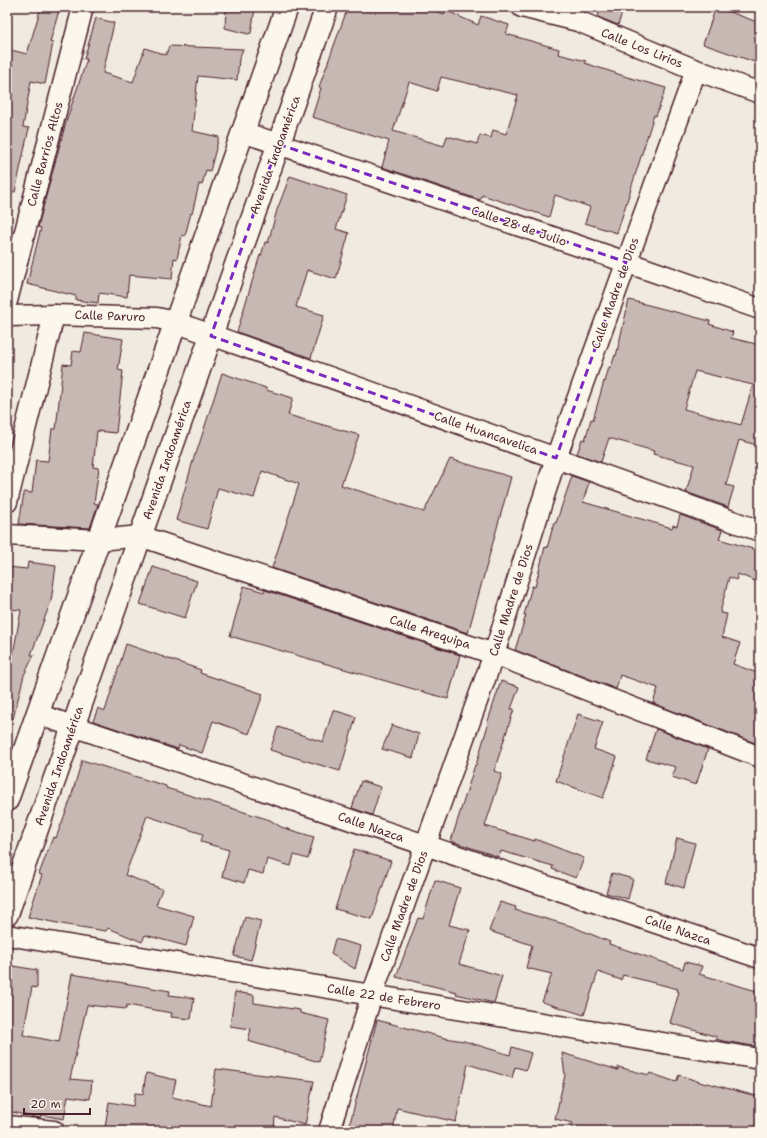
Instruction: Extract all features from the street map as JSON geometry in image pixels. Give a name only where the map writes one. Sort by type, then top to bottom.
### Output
[{"type":"street","name":"Calle Barrios Altos","points":[[7,301],[84,7]]},
{"type":"street","points":[[7,800],[287,7]]},
{"type":"street","name":"Avenida Indoamérica","points":[[7,914],[72,726],[328,7]]},
{"type":"street","name":"Calle Los Lirios","points":[[522,7],[581,14],[696,70],[760,94]]},
{"type":"street","name":"Calle Madre de Dios","points":[[329,1131],[372,995],[494,654],[556,458],[696,70]]},
{"type":"street","name":"Calle 28 de Julio","points":[[243,132],[760,309]]},
{"type":"street","points":[[7,502],[54,315]]},
{"type":"street","name":"Calle Paruro","points":[[7,316],[54,315],[157,318],[175,322],[211,336]]},
{"type":"street","name":"Calle Huancavelica","points":[[211,336],[760,531]]},
{"type":"street","points":[[7,535],[99,540],[140,536]]},
{"type":"street","name":"Calle Arequipa","points":[[140,536],[494,654],[760,757]]},
{"type":"street","name":"Calle Nazca","points":[[37,714],[760,958]]},
{"type":"street","name":"Calle 22 de Febrero","points":[[7,935],[760,1059]]},
{"type":"street","points":[[7,1126],[54,1131]]},
{"type":"highlighted area","points":[[278,144],[626,262],[556,458],[211,336]]},
{"type":"building","points":[[41,7],[60,7],[50,42],[53,43],[45,84],[31,81],[23,127],[29,128],[15,192],[7,191],[7,49],[27,54]]},
{"type":"building","points":[[226,7],[255,9],[251,33],[248,34],[225,28]]},
{"type":"building","points":[[348,7],[422,7],[444,14],[445,10],[478,25],[481,16],[509,25],[506,34],[559,49],[558,54],[586,61],[585,63],[666,88],[656,116],[654,115],[617,233],[585,223],[590,207],[555,195],[549,217],[482,195],[480,200],[382,167],[389,141],[312,117],[321,88],[319,87]],"holes":[[[441,77],[518,95],[506,134],[493,130],[491,138],[480,135],[477,144],[447,136],[444,146],[393,131],[409,82],[437,91]]]},
{"type":"building","points":[[600,7],[624,7],[618,25],[598,17]]},
{"type":"building","points":[[716,7],[760,23],[760,64],[703,44]]},
{"type":"building","points":[[96,18],[114,23],[103,73],[133,82],[145,48],[166,55],[169,46],[243,49],[239,59],[237,80],[198,76],[192,131],[219,137],[210,171],[206,170],[202,185],[199,184],[185,236],[182,235],[177,259],[174,258],[172,279],[129,275],[127,297],[99,293],[98,303],[76,300],[76,296],[27,284],[41,228],[38,227],[45,200],[66,122],[87,59],[84,59]]},
{"type":"building","points":[[290,176],[347,195],[336,229],[349,233],[336,279],[307,270],[296,307],[324,315],[311,358],[237,332],[260,255],[261,256],[265,242],[268,243],[277,210]]},
{"type":"building","points":[[629,300],[710,321],[709,324],[733,332],[731,338],[760,345],[760,446],[739,440],[726,485],[734,487],[728,507],[686,492],[694,465],[653,454],[654,451],[609,438],[601,462],[577,454],[582,439],[585,440],[591,419],[593,420],[609,367],[611,367],[615,355],[616,356]],"holes":[[[695,371],[753,385],[741,425],[684,409]]]},
{"type":"building","points":[[85,333],[123,339],[118,370],[123,371],[116,433],[97,431],[93,467],[99,468],[94,503],[98,504],[90,528],[19,524],[24,492],[32,493],[36,460],[48,461],[52,429],[56,429],[63,364],[71,365],[73,351],[81,352]]},
{"type":"building","points":[[222,373],[266,388],[266,390],[293,398],[288,415],[359,435],[341,485],[424,512],[450,459],[511,477],[468,633],[272,568],[299,484],[262,471],[254,498],[218,488],[207,529],[176,520],[195,454]]},
{"type":"building","points":[[572,476],[589,482],[583,502],[672,528],[673,525],[677,526],[680,515],[722,530],[719,539],[760,551],[760,583],[738,574],[736,580],[729,577],[720,613],[727,614],[722,637],[740,643],[733,664],[760,674],[760,745],[653,703],[658,688],[620,675],[616,689],[515,650],[526,615],[524,615],[532,586],[535,587],[545,547],[547,548],[554,523],[556,523]]},
{"type":"building","points":[[28,562],[56,566],[51,601],[31,655],[34,655],[24,675],[13,719],[7,718],[7,670],[11,655],[13,655],[21,610],[7,609],[7,567],[27,569]]},
{"type":"building","points":[[153,567],[197,581],[185,618],[140,604]]},
{"type":"building","points":[[244,586],[264,592],[265,590],[460,655],[448,699],[230,636]]},
{"type":"building","points":[[126,644],[201,670],[200,673],[263,694],[249,734],[213,721],[202,753],[179,745],[178,749],[93,721],[98,708],[105,711]]},
{"type":"building","points":[[501,681],[519,687],[511,709],[514,709],[494,771],[502,774],[485,826],[535,841],[535,839],[584,858],[576,878],[552,869],[553,866],[501,851],[499,857],[451,841]]},
{"type":"building","points":[[333,710],[356,717],[340,771],[270,750],[278,727],[323,742]]},
{"type":"building","points":[[578,714],[603,722],[594,749],[617,757],[603,798],[556,781]]},
{"type":"building","points":[[392,725],[419,734],[413,758],[382,749]]},
{"type":"building","points":[[656,729],[708,749],[696,785],[672,777],[676,767],[646,759]]},
{"type":"building","points":[[82,760],[270,820],[281,827],[314,837],[308,859],[294,855],[291,866],[267,859],[263,874],[248,870],[244,883],[222,876],[229,850],[201,842],[203,834],[147,816],[125,875],[162,889],[156,905],[194,916],[186,946],[145,935],[142,942],[108,928],[106,931],[28,917],[42,875],[39,874],[53,837],[56,838],[70,801]]},
{"type":"building","points":[[361,781],[381,787],[372,815],[352,808]]},
{"type":"building","points":[[677,838],[695,843],[684,888],[666,883]]},
{"type":"building","points":[[354,849],[391,861],[372,919],[335,909]]},
{"type":"building","points":[[612,873],[633,879],[628,899],[606,893]]},
{"type":"building","points":[[435,880],[460,888],[449,925],[470,930],[459,964],[502,976],[494,1003],[396,977],[418,918],[423,919]]},
{"type":"building","points":[[500,902],[516,907],[515,910],[571,926],[610,942],[609,944],[683,969],[685,962],[702,966],[699,974],[760,992],[760,1047],[723,1041],[716,1039],[717,1037],[670,1023],[679,992],[677,991],[678,989],[623,975],[621,980],[598,972],[584,1015],[542,1002],[552,974],[526,968],[532,945],[489,931]]},
{"type":"building","points":[[245,917],[261,921],[251,960],[234,956]]},
{"type":"building","points":[[335,939],[361,946],[355,969],[331,954]]},
{"type":"building","points":[[7,965],[37,970],[37,988],[32,987],[23,1035],[59,1042],[72,974],[170,991],[169,995],[194,998],[191,1019],[171,1017],[172,1013],[127,1005],[126,1009],[87,1005],[70,1079],[92,1081],[90,1099],[68,1096],[64,1119],[41,1115],[40,1118],[7,1111]]},
{"type":"building","points":[[235,992],[254,995],[254,1003],[300,1010],[300,1013],[329,1020],[319,1062],[248,1041],[251,1029],[230,1026]]},
{"type":"building","points":[[377,1020],[445,1038],[464,1041],[510,1055],[512,1047],[531,1053],[526,1070],[515,1067],[512,1078],[468,1064],[456,1122],[397,1108],[393,1131],[366,1131],[349,1127]]},
{"type":"building","points":[[562,1053],[618,1070],[618,1067],[649,1075],[650,1073],[676,1082],[679,1075],[706,1084],[707,1083],[760,1097],[760,1131],[570,1131],[573,1123],[555,1119],[565,1075]]},
{"type":"building","points":[[216,1069],[314,1081],[305,1125],[275,1117],[274,1131],[127,1131],[105,1127],[109,1102],[133,1106],[135,1093],[143,1094],[146,1073],[176,1080],[172,1097],[211,1106]]}]
